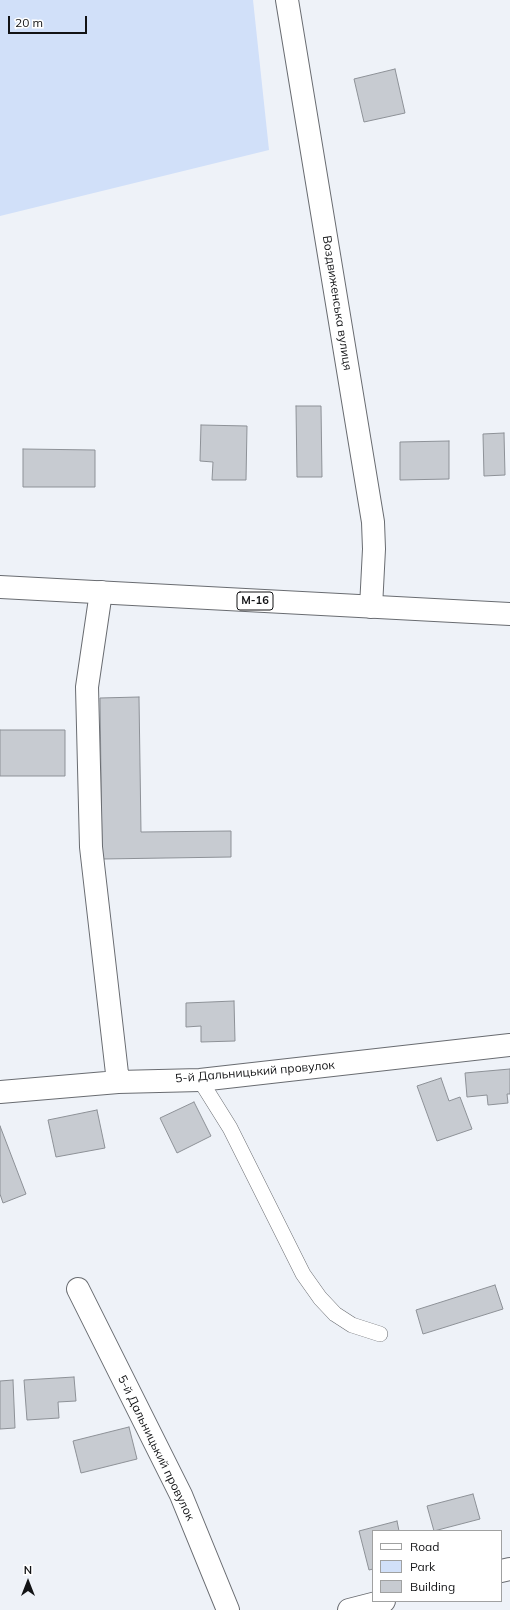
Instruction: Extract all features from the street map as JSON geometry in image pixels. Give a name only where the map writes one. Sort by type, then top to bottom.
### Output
[{"type":"main road","name":"Воздвиженська вулиця","points":[[288,0],[373,522],[374,549],[371,607]]},
{"type":"main road","name":"М-16","points":[[0,587],[510,614]]},
{"type":"main road","points":[[101,592],[87,687],[91,847],[118,1082]]},
{"type":"main road","name":"5-й Дальницький провулок","points":[[0,1092],[118,1082],[200,1080],[510,1045]]},
{"type":"main road","name":"5-й Дальницький провулок","points":[[78,1289],[181,1495],[228,1610]]},
{"type":"main road","points":[[349,1610],[380,1602]]},
{"type":"lane","points":[[200,1080],[230,1128],[303,1274],[320,1298],[335,1314],[352,1325],[380,1334]]},
{"type":"green space","points":[[0,0],[253,0],[269,150],[0,216]]},
{"type":"building","points":[[395,69],[405,113],[364,122],[354,79]]},
{"type":"building","points":[[296,406],[321,406],[322,477],[297,477]]},
{"type":"building","points":[[201,425],[247,426],[246,480],[212,480],[213,462],[200,461]]},
{"type":"building","points":[[504,433],[505,475],[484,476],[483,434]]},
{"type":"building","points":[[449,441],[449,479],[400,480],[400,442]]},
{"type":"building","points":[[23,449],[95,450],[95,487],[23,487]]},
{"type":"building","points":[[139,697],[141,832],[231,831],[231,857],[102,859],[100,698]]},
{"type":"building","points":[[0,730],[65,730],[65,776],[0,776]]},
{"type":"building","points":[[234,1001],[235,1041],[201,1042],[201,1026],[186,1027],[186,1003]]},
{"type":"building","points":[[510,1069],[510,1094],[507,1094],[508,1103],[488,1105],[487,1095],[467,1097],[465,1073]]},
{"type":"building","points":[[441,1078],[449,1101],[460,1097],[472,1129],[437,1141],[417,1086]]},
{"type":"building","points":[[194,1102],[211,1136],[177,1153],[160,1118]]},
{"type":"building","points":[[97,1110],[105,1148],[56,1157],[48,1120]]},
{"type":"building","points":[[0,1126],[26,1194],[3,1203],[0,1194]]},
{"type":"building","points":[[495,1285],[503,1309],[423,1334],[416,1310]]},
{"type":"building","points":[[74,1377],[76,1401],[58,1402],[59,1418],[27,1420],[24,1380]]},
{"type":"building","points":[[13,1380],[15,1428],[0,1429],[0,1381]]},
{"type":"building","points":[[129,1427],[137,1459],[81,1473],[73,1441]]},
{"type":"building","points":[[473,1494],[480,1519],[434,1530],[427,1506]]},
{"type":"building","points":[[397,1521],[399,1530],[372,1530],[372,1569],[369,1570],[359,1531]]}]
